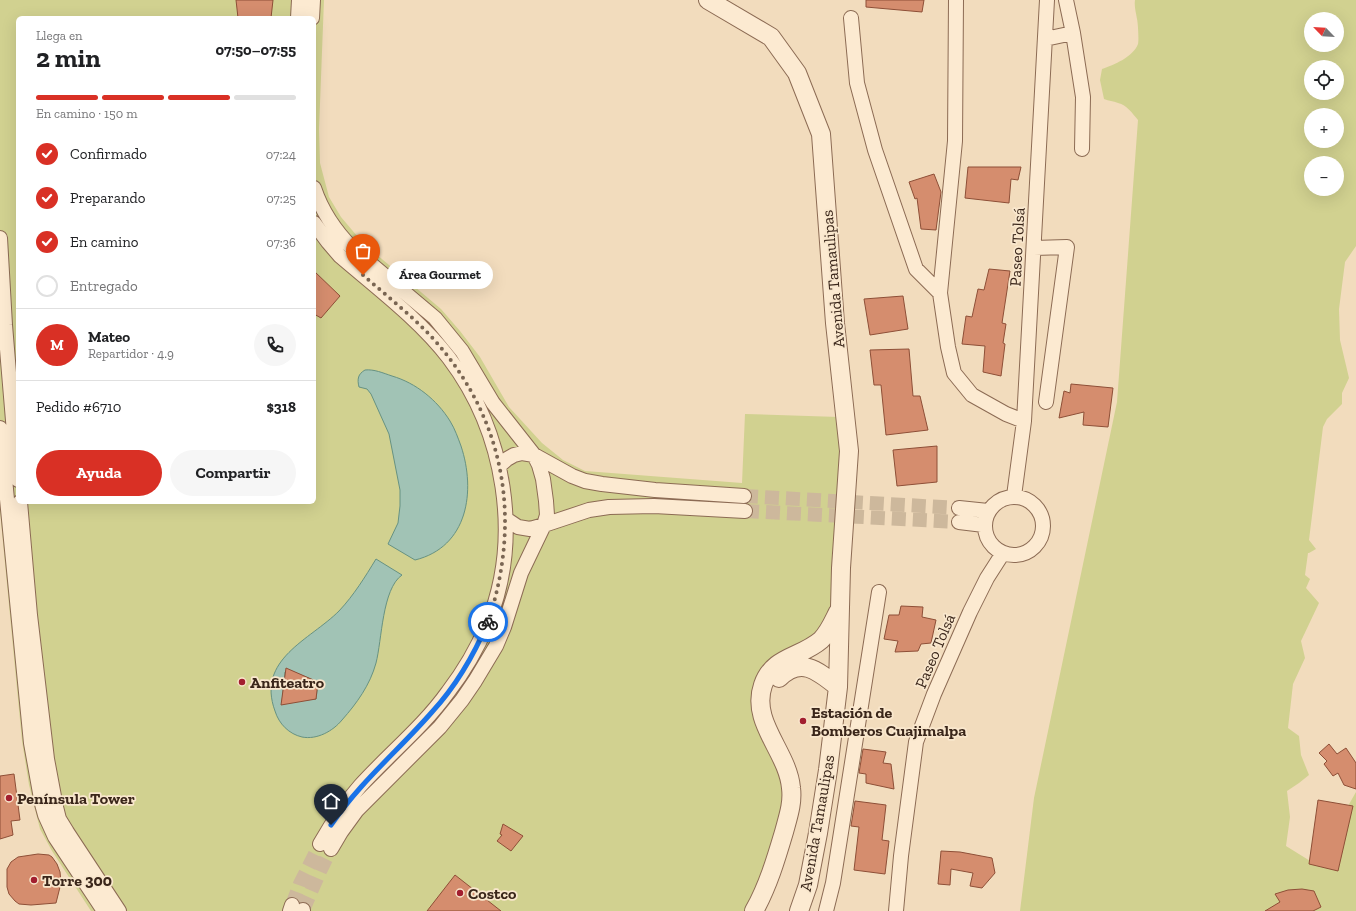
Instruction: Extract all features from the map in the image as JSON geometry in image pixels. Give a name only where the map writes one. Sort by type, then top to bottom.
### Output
[{"type":"street","points":[[298,16],[299,0]]},
{"type":"street","points":[[312,16],[313,0]]},
{"type":"street","name":"Avenida Tamaulipas","points":[[708,0],[771,37],[797,72],[821,134],[835,323],[849,451],[841,568],[838,687],[828,770],[818,833],[808,885],[799,911]]},
{"type":"street","points":[[956,0],[955,141],[940,293],[948,347],[954,373],[972,395],[1006,414],[1024,421]]},
{"type":"street","name":"Paseo Tolsá","points":[[1014,496],[1024,421],[1047,0]]},
{"type":"street","points":[[1066,0],[1073,33],[1082,97],[1082,149]]},
{"type":"street","points":[[851,18],[857,83],[875,150],[916,269],[940,293]]},
{"type":"street","points":[[1045,39],[1073,33]]},
{"type":"street","points":[[316,197],[328,219],[342,239],[425,309],[447,331],[462,351],[493,403],[534,455],[539,465],[544,486],[547,516],[521,573],[496,646],[475,681],[440,727],[357,810],[341,832],[325,847],[345,804],[433,711],[447,694],[469,662],[488,623],[499,586],[506,519],[499,466],[487,426],[469,388],[450,358],[423,328],[340,256],[316,226]]},
{"type":"street","points":[[0,238],[3,325],[16,459]]},
{"type":"street","points":[[1034,248],[1067,247],[1046,402]]},
{"type":"street","points":[[0,428],[8,522],[25,615],[52,793],[59,819],[66,832],[119,911]]},
{"type":"street","points":[[499,466],[514,455],[522,453],[534,455],[572,476],[585,481],[655,490],[744,496]]},
{"type":"street","points":[[1014,496],[1027,499],[1037,507],[1042,518],[1043,531],[1038,543],[1028,552],[1016,555],[1003,553],[991,545],[987,539],[984,525],[988,511],[993,504],[999,500],[1014,496]]},
{"type":"street","points":[[20,504],[31,743],[44,815],[55,837],[104,911]]},
{"type":"street","points":[[506,519],[524,529],[544,525],[589,510],[616,507],[654,506],[745,511]]},
{"type":"street","points":[[984,525],[959,515],[988,511]]},
{"type":"street","name":"Paseo Tolsá","points":[[896,911],[901,856],[916,742],[934,694],[970,612],[987,578],[1003,553]]},
{"type":"street","points":[[826,911],[833,883],[879,592]]},
{"type":"street","name":"Avenida Tamaulipas","points":[[754,911],[764,894],[778,854],[790,808],[791,788],[788,772],[763,718],[760,699],[763,686],[769,673],[779,662],[806,650],[821,639],[830,629],[840,607]]},
{"type":"street","name":"Avenida Tamaulipas","points":[[765,911],[772,897],[786,856],[799,809],[801,787],[798,768],[783,740],[773,715],[771,700],[773,689],[778,679],[785,672],[795,667],[806,667],[816,670],[838,687]]},
{"type":"green space","points":[[0,0],[324,0],[319,129],[320,163],[329,197],[341,217],[363,243],[441,309],[480,357],[509,407],[542,443],[563,460],[585,471],[742,483],[745,414],[839,417],[842,437],[836,610],[829,625],[763,677],[783,774],[785,806],[748,911],[91,911],[52,851],[40,829],[29,785],[22,741],[0,511]]},
{"type":"green space","points":[[1135,0],[1356,0],[1356,246],[1345,262],[1339,309],[1340,340],[1349,378],[1342,393],[1342,404],[1327,419],[1323,427],[1309,540],[1316,549],[1308,553],[1305,575],[1310,579],[1306,588],[1319,603],[1301,641],[1305,658],[1293,684],[1288,728],[1299,736],[1301,755],[1309,775],[1287,791],[1290,817],[1286,846],[1315,864],[1356,792],[1356,911],[1020,911],[1034,798],[1117,402],[1138,120],[1121,104],[1104,99],[1100,80],[1102,69],[1128,57],[1136,49],[1138,44],[1138,28]]},
{"type":"shaded area","points":[[365,370],[372,370],[401,379],[425,393],[432,399],[445,413],[455,430],[466,463],[468,481],[467,498],[464,515],[457,530],[447,543],[433,553],[415,560],[388,544],[398,523],[400,490],[389,434],[371,394],[367,389],[359,387],[359,377]]},
{"type":"shaded area","points":[[376,559],[402,575],[395,582],[390,591],[376,663],[370,679],[353,707],[334,728],[319,736],[308,738],[297,736],[285,728],[275,711],[271,693],[273,678],[279,664],[289,652],[339,611],[359,586]],"holes":[[[289,670],[318,682],[316,699],[282,702],[285,672]]]},
{"type":"building","points":[[236,0],[273,0],[271,16],[238,16]]},
{"type":"building","points":[[866,0],[924,0],[922,12],[866,7]]},
{"type":"building","points":[[968,167],[1021,167],[1018,180],[1011,179],[1009,203],[965,198]]},
{"type":"building","points":[[934,174],[941,192],[936,230],[921,229],[917,198],[915,199],[909,182]]},
{"type":"building","points":[[989,269],[1010,271],[1002,323],[1006,324],[1001,376],[983,372],[985,346],[962,344],[966,316],[972,317],[978,289],[984,290]]},
{"type":"building","points":[[316,273],[340,296],[321,318],[316,315]]},
{"type":"building","points":[[903,296],[908,329],[870,335],[864,299]]},
{"type":"building","points":[[909,349],[913,396],[920,396],[928,430],[886,435],[881,385],[874,385],[870,350]]},
{"type":"building","points":[[1071,384],[1113,388],[1108,427],[1083,425],[1084,412],[1059,418],[1064,391],[1070,393]]},
{"type":"building","points":[[937,446],[937,482],[897,486],[893,450]]},
{"type":"building","points":[[901,606],[923,607],[922,617],[936,620],[931,643],[921,644],[918,651],[895,652],[898,641],[884,639],[889,615],[899,615]]},
{"type":"building","points":[[286,668],[318,682],[316,699],[281,705]]},
{"type":"building","points":[[1329,744],[1337,754],[1346,748],[1356,763],[1356,789],[1344,785],[1338,773],[1333,776],[1324,764],[1327,761],[1319,753]]},
{"type":"building","points":[[863,749],[886,752],[883,763],[891,764],[894,789],[866,783],[866,774],[859,773]]},
{"type":"building","name":"Península Tower","points":[[14,774],[20,820],[11,821],[13,835],[0,839],[0,776]]},
{"type":"building","points":[[1318,800],[1353,806],[1338,871],[1309,864]]},
{"type":"building","points":[[855,801],[886,805],[882,840],[889,841],[885,874],[854,870],[859,827],[851,826]]},
{"type":"building","points":[[503,824],[523,836],[511,851],[497,841],[502,835],[500,834]]},
{"type":"building","points":[[941,851],[960,852],[992,858],[995,873],[982,888],[970,886],[973,873],[951,869],[950,885],[938,884]]},
{"type":"building","name":"Torre 300","points":[[38,854],[49,855],[52,857],[60,872],[61,883],[56,903],[31,905],[19,904],[9,894],[7,887],[7,869],[11,862],[18,857]]},
{"type":"building","name":"Costco","points":[[455,875],[501,911],[427,911]]},
{"type":"building","points":[[1302,889],[1314,891],[1321,907],[1313,911],[1265,911],[1280,902],[1275,894],[1288,890]]},
{"type":"tunnel","points":[[744,496],[959,508]]},
{"type":"tunnel","points":[[745,511],[959,522]]},
{"type":"tunnel","points":[[292,905],[300,884],[320,844]]},
{"type":"tunnel","points":[[303,910],[331,849]]},
{"type":"way so far","points":[[363,275],[437,342],[450,358],[469,388],[487,426],[499,466],[506,519],[499,586],[488,622]]},
{"type":"place","name":"Área Gourmet","points":[[363,275]]},
{"type":"place","name":"Anfiteatro","points":[[242,682]]},
{"type":"place","name":"Estación de Bomberos Cuajimalpa","points":[[803,721]]},
{"type":"place","name":"Península Tower","points":[[9,798]]},
{"type":"place","name":"Torre 300","points":[[34,880]]},
{"type":"place","name":"Costco","points":[[460,893]]},
{"type":"route","points":[[331,825],[345,804],[360,786],[411,735],[447,694],[469,662],[488,622]]}]
